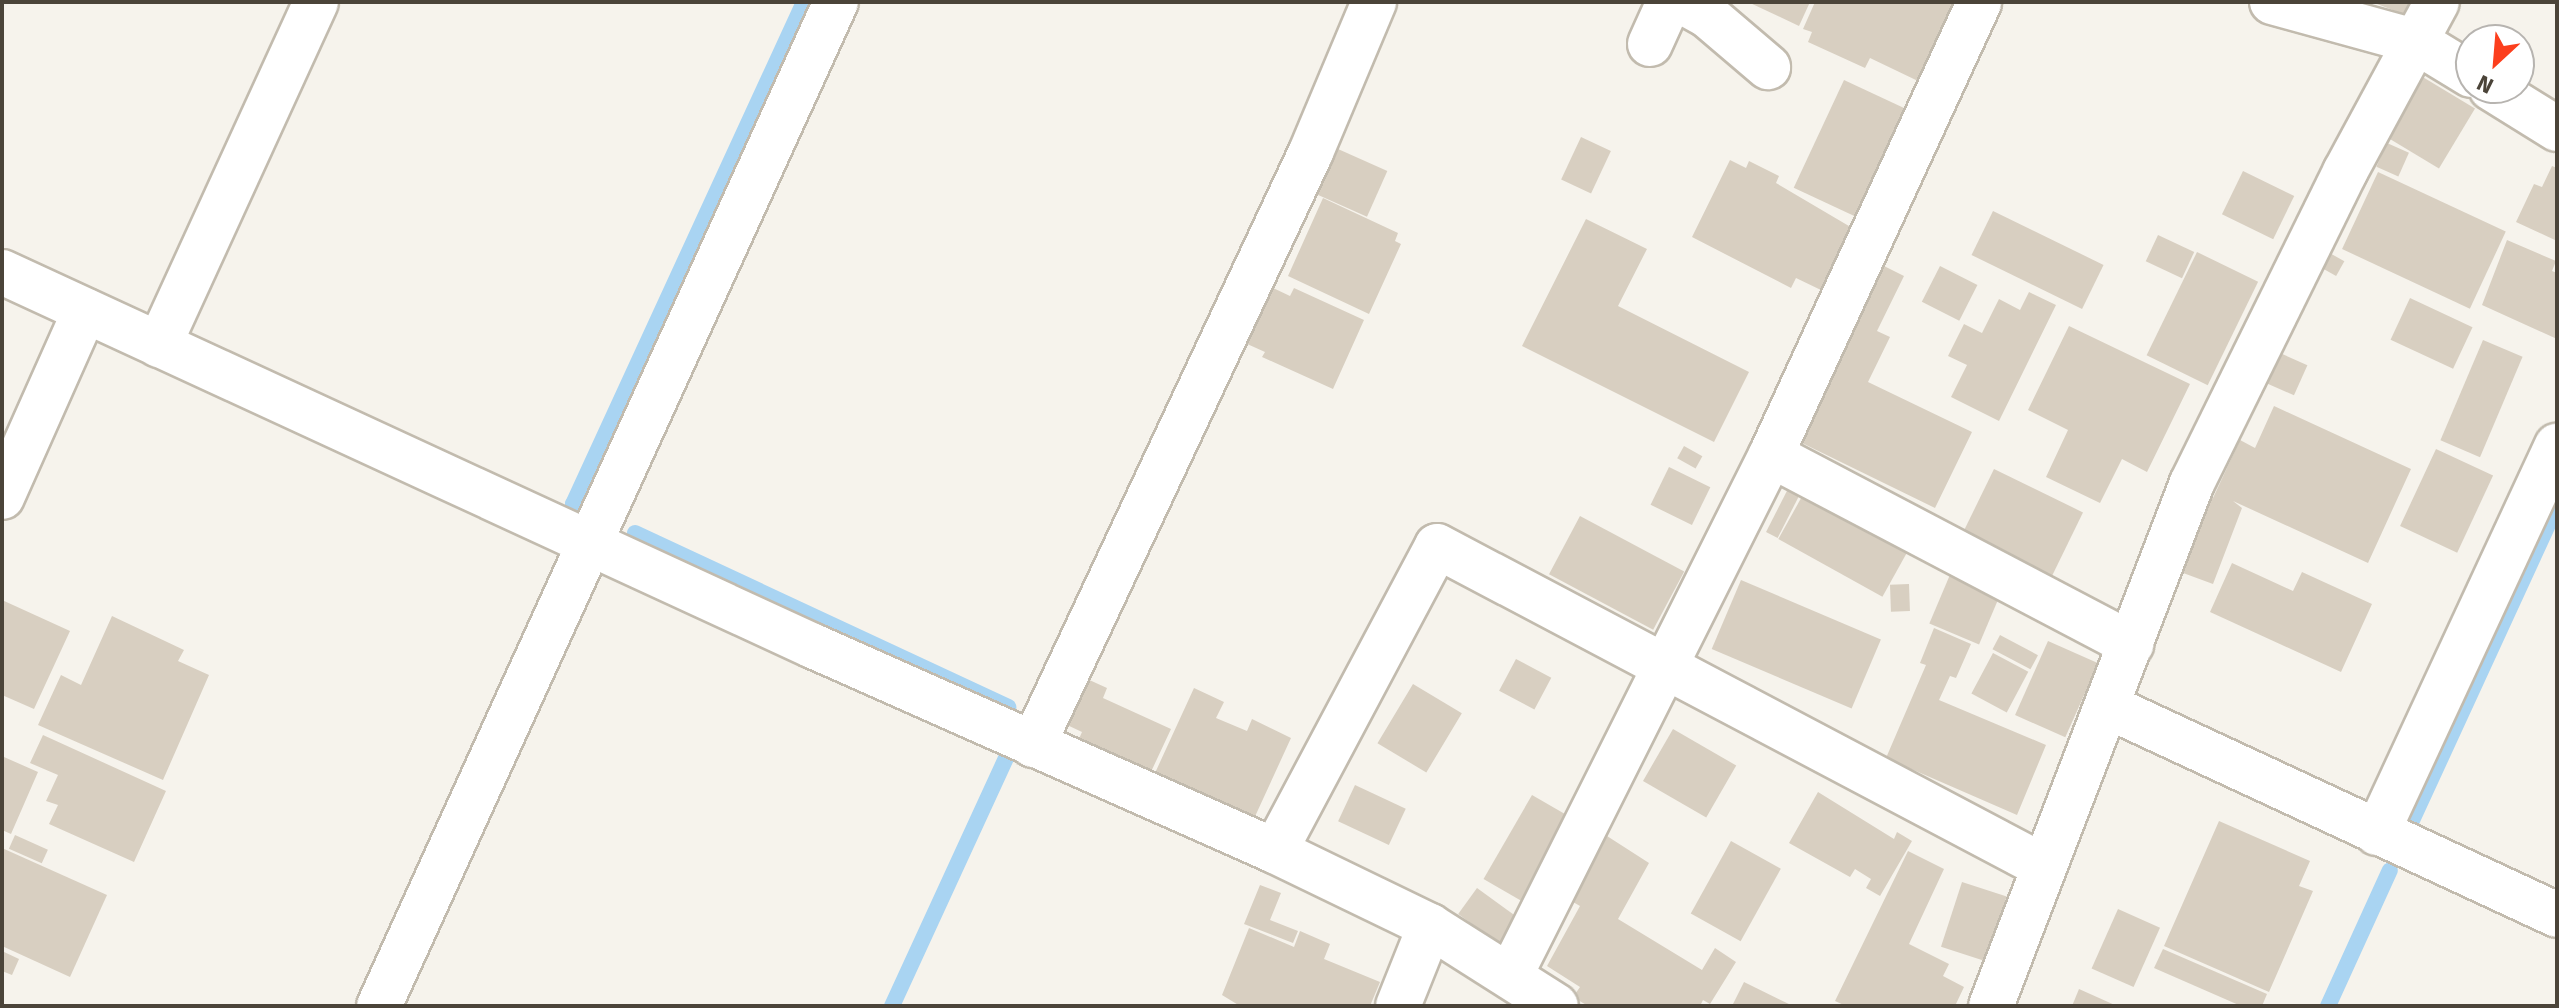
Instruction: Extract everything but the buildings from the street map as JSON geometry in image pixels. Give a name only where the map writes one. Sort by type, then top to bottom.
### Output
[{"type":"street","points":[[159,345],[316,2]]},
{"type":"street","points":[[379,1006],[836,2]]},
{"type":"street","points":[[1033,745],[1311,152],[1374,2]]},
{"type":"street","points":[[1650,44],[1669,2]]},
{"type":"street","points":[[1683,2],[1708,16],[1768,67]]},
{"type":"street","points":[[1511,974],[1667,668],[1771,455],[1979,2]]},
{"type":"street","points":[[2272,2],[2417,42],[2455,65]]},
{"type":"street","points":[[1991,1006],[2192,483],[2345,172],[2437,2]]},
{"type":"street","points":[[2517,104],[2557,129]]},
{"type":"street","points":[[2,272],[589,544],[1275,851],[1430,926],[1511,974],[1556,1006]]},
{"type":"street","points":[[2,497],[85,311]]},
{"type":"street","points":[[2377,833],[2557,446]]},
{"type":"street","points":[[1771,455],[2131,644]]},
{"type":"street","points":[[1275,851],[1437,546],[2043,866]]},
{"type":"street","points":[[2107,706],[2557,915]]},
{"type":"street","points":[[1398,1006],[1430,926]]},
{"type":"waterway","points":[[581,508],[573,504],[804,2]]},
{"type":"waterway","points":[[2409,827],[2557,505]]},
{"type":"waterway","points":[[635,533],[1008,707]]},
{"type":"waterway","points":[[892,1006],[1007,756]]},
{"type":"waterway","points":[[2328,1006],[2390,870]]}]
